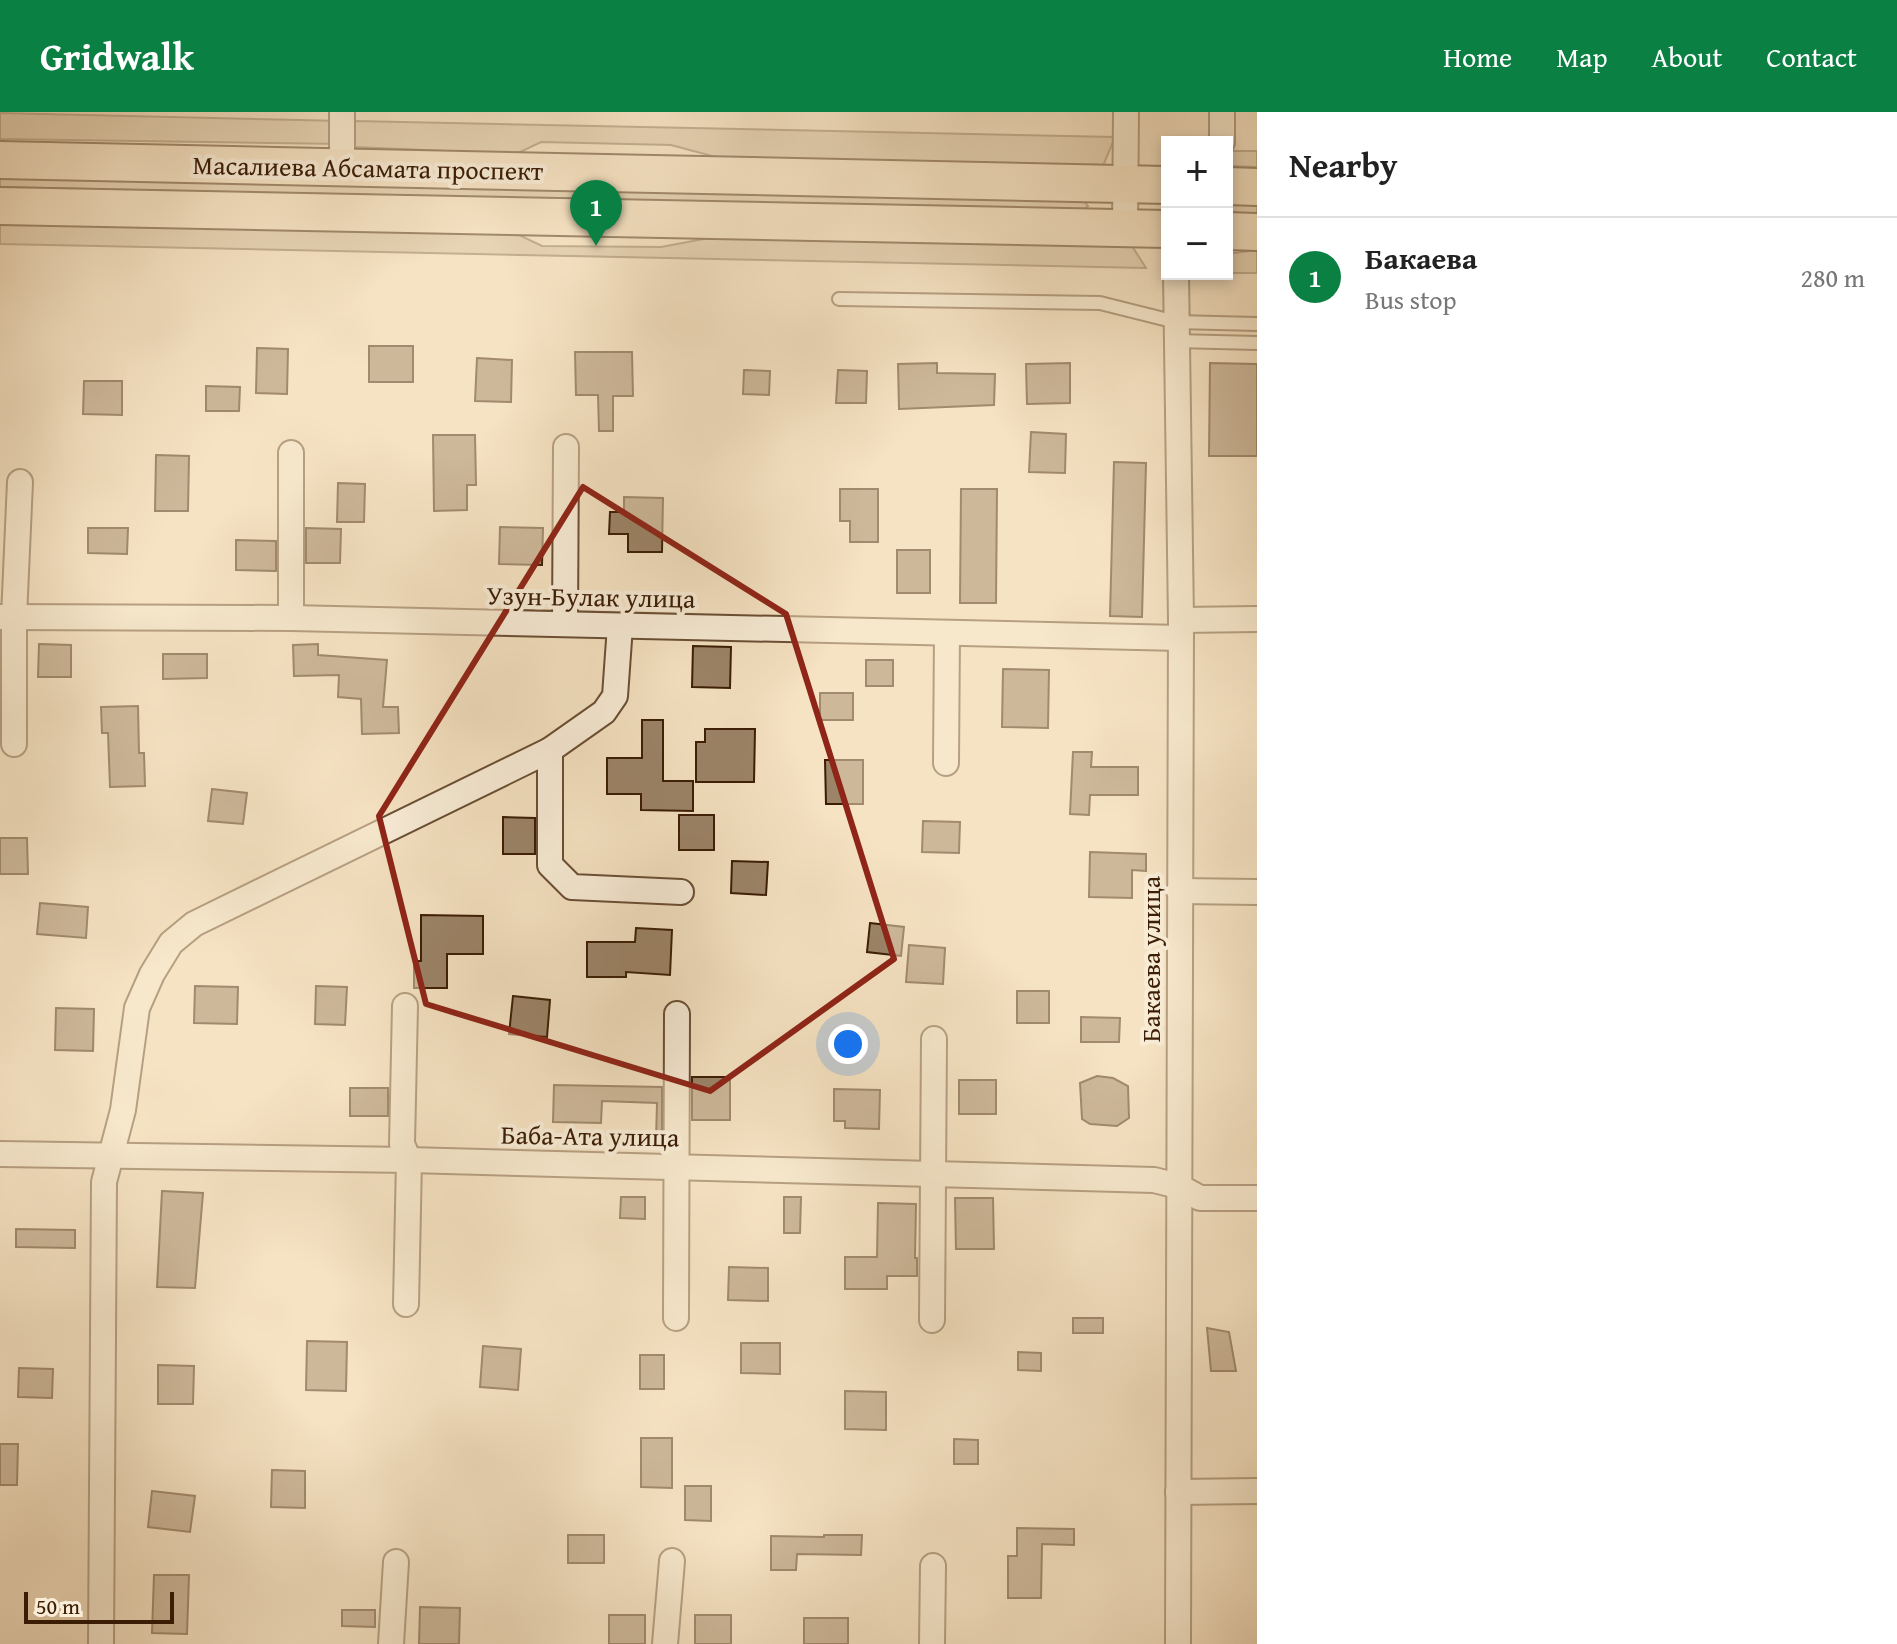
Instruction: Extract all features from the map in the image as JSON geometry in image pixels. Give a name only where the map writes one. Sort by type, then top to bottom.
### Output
[{"type":"main road","name":"Масалиева Абсамата проспект","points":[[0,160],[1161,185]]},
{"type":"main road","points":[[1233,186],[1257,187]]},
{"type":"main road","name":"Масалиева Абсамата проспект","points":[[0,206],[1161,229]]},
{"type":"main road","points":[[1233,231],[1257,232]]},
{"type":"street","points":[[342,112],[342,167]]},
{"type":"street","points":[[1125,229],[1126,112]]},
{"type":"street","points":[[1222,112],[1222,136]]},
{"type":"street","name":"Бакаева улица","points":[[1176,280],[1181,629],[1178,1644]]},
{"type":"street","points":[[565,624],[566,447]]},
{"type":"street","points":[[291,453],[291,618]]},
{"type":"street","points":[[14,744],[7,617],[20,482]]},
{"type":"street","name":"Узун-Булак улица","points":[[7,617],[291,618],[947,634],[1181,629],[1257,619]]},
{"type":"street","points":[[101,1644],[104,1182],[123,1110],[137,1008],[152,974],[171,943],[194,924],[550,750],[604,712],[615,696],[620,626]]},
{"type":"street","points":[[946,763],[947,634]]},
{"type":"street","points":[[550,750],[550,865],[572,887],[681,892]]},
{"type":"street","points":[[1179,891],[1257,892]]},
{"type":"street","points":[[405,1006],[402,1144],[409,1160],[406,1304]]},
{"type":"street","points":[[676,1318],[677,1014]]},
{"type":"street","points":[[932,1320],[934,1039]]},
{"type":"street","name":"Баба-Ата улица","points":[[0,1154],[409,1160],[1154,1180],[1178,1186],[1200,1198],[1257,1198]]},
{"type":"street","points":[[1178,1492],[1257,1491]]},
{"type":"street","points":[[665,1644],[672,1561]]},
{"type":"street","points":[[391,1644],[396,1562]]},
{"type":"street","points":[[932,1644],[933,1566]]},
{"type":"lane","points":[[839,299],[1100,303],[1176,332],[1257,343]]},
{"type":"lane","points":[[1176,332],[1257,324]]},
{"type":"highlighted area","points":[[583,487],[786,614],[894,959],[710,1091],[426,1004],[379,816]]},
{"type":"shaded area","points":[[0,113],[342,121],[342,144],[0,139]]},
{"type":"shaded area","points":[[354,121],[1115,137],[1103,166],[727,160],[671,145],[541,142],[516,154],[354,147]]},
{"type":"shaded area","points":[[1233,151],[1257,151],[1257,167],[1233,166]]},
{"type":"shaded area","points":[[0,176],[1083,200],[1088,206],[1083,210],[0,187]]},
{"type":"shaded area","points":[[1233,201],[1257,202],[1257,215],[1233,215]]},
{"type":"shaded area","points":[[0,224],[515,233],[542,246],[661,247],[709,238],[1122,242],[1132,246],[1146,268],[0,244]]},
{"type":"shaded area","points":[[1257,250],[1257,273],[1233,273],[1233,253]]},
{"type":"building","points":[[369,346],[413,346],[413,382],[369,382]]},
{"type":"building","points":[[257,348],[288,349],[287,394],[256,393]]},
{"type":"building","points":[[575,352],[632,352],[633,396],[613,396],[613,431],[599,431],[598,395],[576,395]]},
{"type":"building","points":[[477,358],[512,360],[511,402],[475,401]]},
{"type":"building","points":[[937,363],[937,373],[995,374],[994,405],[899,409],[898,364]]},
{"type":"building","points":[[1070,363],[1070,403],[1027,404],[1026,364]]},
{"type":"building","points":[[1210,363],[1257,364],[1257,456],[1209,456]]},
{"type":"building","points":[[744,370],[770,371],[769,395],[743,394]]},
{"type":"building","points":[[838,370],[867,371],[866,403],[836,403]]},
{"type":"building","points":[[84,381],[122,381],[122,415],[83,414]]},
{"type":"building","points":[[206,386],[240,387],[239,411],[206,411]]},
{"type":"building","points":[[1031,432],[1066,434],[1065,473],[1029,472]]},
{"type":"building","points":[[433,435],[475,435],[476,485],[467,485],[467,510],[434,511]]},
{"type":"building","points":[[156,455],[189,456],[188,511],[155,511]]},
{"type":"building","points":[[1114,462],[1146,463],[1142,617],[1110,616]]},
{"type":"building","points":[[338,483],[365,484],[364,522],[337,522]]},
{"type":"building","points":[[840,489],[878,489],[878,542],[850,542],[850,521],[840,521]]},
{"type":"building","points":[[961,489],[997,489],[996,603],[960,603]]},
{"type":"building","points":[[624,497],[663,498],[662,552],[628,552],[628,534],[609,534],[610,512],[624,512]]},
{"type":"building","points":[[500,527],[543,528],[542,565],[499,564]]},
{"type":"building","points":[[88,528],[128,528],[127,554],[88,553]]},
{"type":"building","points":[[306,528],[341,529],[340,563],[306,563]]},
{"type":"building","points":[[236,540],[276,541],[276,571],[236,570]]},
{"type":"building","points":[[897,550],[930,550],[930,593],[897,593]]},
{"type":"building","points":[[39,644],[71,645],[71,677],[38,677]]},
{"type":"building","points":[[318,644],[318,655],[387,660],[383,707],[398,707],[399,733],[362,734],[361,699],[338,697],[339,675],[294,676],[293,645]]},
{"type":"building","points":[[693,646],[731,647],[730,688],[692,687]]},
{"type":"building","points":[[163,654],[207,654],[207,678],[163,679]]},
{"type":"building","points":[[866,660],[893,660],[893,686],[866,686]]},
{"type":"building","points":[[1003,669],[1049,670],[1048,728],[1002,727]]},
{"type":"building","points":[[820,693],[853,693],[853,720],[820,720]]},
{"type":"building","points":[[138,706],[139,753],[144,753],[145,786],[110,787],[108,733],[102,733],[101,707]]},
{"type":"building","points":[[642,720],[663,720],[663,781],[693,781],[693,811],[641,810],[641,794],[607,794],[607,758],[642,758]]},
{"type":"building","points":[[705,729],[755,729],[754,782],[696,782],[696,742],[705,742]]},
{"type":"building","points":[[1073,752],[1092,752],[1091,767],[1138,767],[1138,795],[1090,795],[1089,815],[1070,814]]},
{"type":"building","points":[[825,760],[863,760],[863,804],[826,804]]},
{"type":"building","points":[[212,789],[247,793],[243,824],[208,821]]},
{"type":"building","points":[[679,815],[714,815],[714,850],[679,850]]},
{"type":"building","points":[[503,817],[535,818],[535,854],[503,854]]},
{"type":"building","points":[[923,821],[960,822],[959,853],[922,852]]},
{"type":"building","points":[[0,838],[27,838],[28,874],[0,874]]},
{"type":"building","points":[[1090,852],[1146,854],[1146,871],[1132,870],[1132,898],[1089,897]]},
{"type":"building","points":[[732,861],[768,862],[766,895],[731,893]]},
{"type":"building","points":[[40,903],[88,907],[86,938],[37,934]]},
{"type":"building","points":[[421,915],[483,916],[483,954],[447,954],[447,988],[414,988],[414,961],[421,961]]},
{"type":"building","points":[[870,923],[904,927],[901,956],[867,952]]},
{"type":"building","points":[[636,928],[672,930],[670,975],[626,972],[626,977],[587,977],[587,942],[635,942]]},
{"type":"building","points":[[909,945],[945,948],[943,984],[906,982]]},
{"type":"building","points":[[195,986],[238,987],[237,1024],[194,1023]]},
{"type":"building","points":[[316,986],[347,987],[345,1025],[315,1024]]},
{"type":"building","points":[[1017,991],[1049,991],[1049,1023],[1017,1023]]},
{"type":"building","points":[[513,996],[550,1000],[547,1037],[509,1034]]},
{"type":"building","points":[[56,1008],[94,1009],[93,1051],[55,1050]]},
{"type":"building","points":[[1081,1017],[1120,1018],[1119,1042],[1081,1042]]},
{"type":"building","points":[[1097,1076],[1113,1078],[1128,1086],[1129,1118],[1117,1126],[1090,1124],[1082,1119],[1080,1083]]},
{"type":"building","points":[[692,1077],[730,1077],[730,1120],[692,1120]]},
{"type":"building","points":[[959,1080],[996,1080],[996,1114],[959,1114]]},
{"type":"building","points":[[554,1085],[662,1087],[662,1139],[656,1139],[657,1103],[602,1101],[601,1123],[553,1122]]},
{"type":"building","points":[[350,1088],[388,1088],[388,1116],[350,1116]]},
{"type":"building","points":[[834,1089],[880,1090],[879,1129],[845,1128],[845,1121],[834,1121]]},
{"type":"building","points":[[162,1191],[203,1193],[195,1288],[157,1287]]},
{"type":"building","points":[[621,1197],[645,1197],[645,1219],[620,1218]]},
{"type":"building","points":[[784,1197],[801,1197],[800,1233],[784,1233]]},
{"type":"building","points":[[955,1198],[993,1198],[994,1249],[956,1249]]},
{"type":"building","points":[[878,1203],[916,1204],[917,1276],[887,1276],[887,1289],[845,1289],[845,1257],[877,1257]]},
{"type":"building","points":[[16,1229],[75,1230],[75,1248],[16,1247]]},
{"type":"building","points":[[729,1267],[768,1268],[768,1301],[728,1300]]},
{"type":"building","points":[[1073,1318],[1103,1318],[1103,1333],[1073,1333]]},
{"type":"building","points":[[1207,1328],[1229,1332],[1236,1371],[1211,1371]]},
{"type":"building","points":[[307,1341],[347,1342],[346,1391],[306,1390]]},
{"type":"building","points":[[741,1343],[780,1343],[780,1374],[741,1373]]},
{"type":"building","points":[[483,1346],[521,1349],[518,1390],[480,1387]]},
{"type":"building","points":[[1018,1352],[1041,1353],[1041,1371],[1018,1370]]},
{"type":"building","points":[[640,1355],[664,1355],[664,1389],[640,1389]]},
{"type":"building","points":[[158,1365],[194,1366],[193,1404],[158,1404]]},
{"type":"building","points":[[19,1368],[53,1369],[52,1398],[18,1397]]},
{"type":"building","points":[[845,1391],[886,1392],[886,1430],[845,1429]]},
{"type":"building","points":[[641,1438],[672,1438],[672,1488],[641,1487]]},
{"type":"building","points":[[954,1439],[978,1440],[978,1464],[954,1464]]},
{"type":"building","points":[[0,1444],[18,1444],[17,1485],[0,1485]]},
{"type":"building","points":[[272,1470],[305,1471],[305,1508],[271,1507]]},
{"type":"building","points":[[685,1486],[711,1486],[711,1521],[685,1520]]},
{"type":"building","points":[[152,1491],[195,1496],[190,1532],[148,1527]]},
{"type":"building","points":[[1017,1528],[1074,1529],[1074,1545],[1042,1544],[1041,1598],[1008,1598],[1008,1556],[1017,1556]]},
{"type":"building","points":[[568,1535],[604,1535],[604,1563],[568,1563]]},
{"type":"building","points":[[862,1535],[861,1555],[797,1554],[796,1570],[771,1570],[771,1536]]},
{"type":"building","points":[[154,1575],[189,1575],[187,1634],[152,1633]]},
{"type":"building","points":[[420,1607],[460,1608],[459,1644],[419,1644]]},
{"type":"building","points":[[342,1610],[375,1610],[375,1627],[342,1626]]},
{"type":"building","points":[[609,1615],[645,1615],[645,1644],[609,1644]]},
{"type":"building","points":[[695,1615],[731,1615],[731,1644],[695,1644]]},
{"type":"building","points":[[804,1618],[848,1618],[848,1644],[804,1644]]},
{"type":"place","name":"Бакаева","points":[[596,246]]}]
